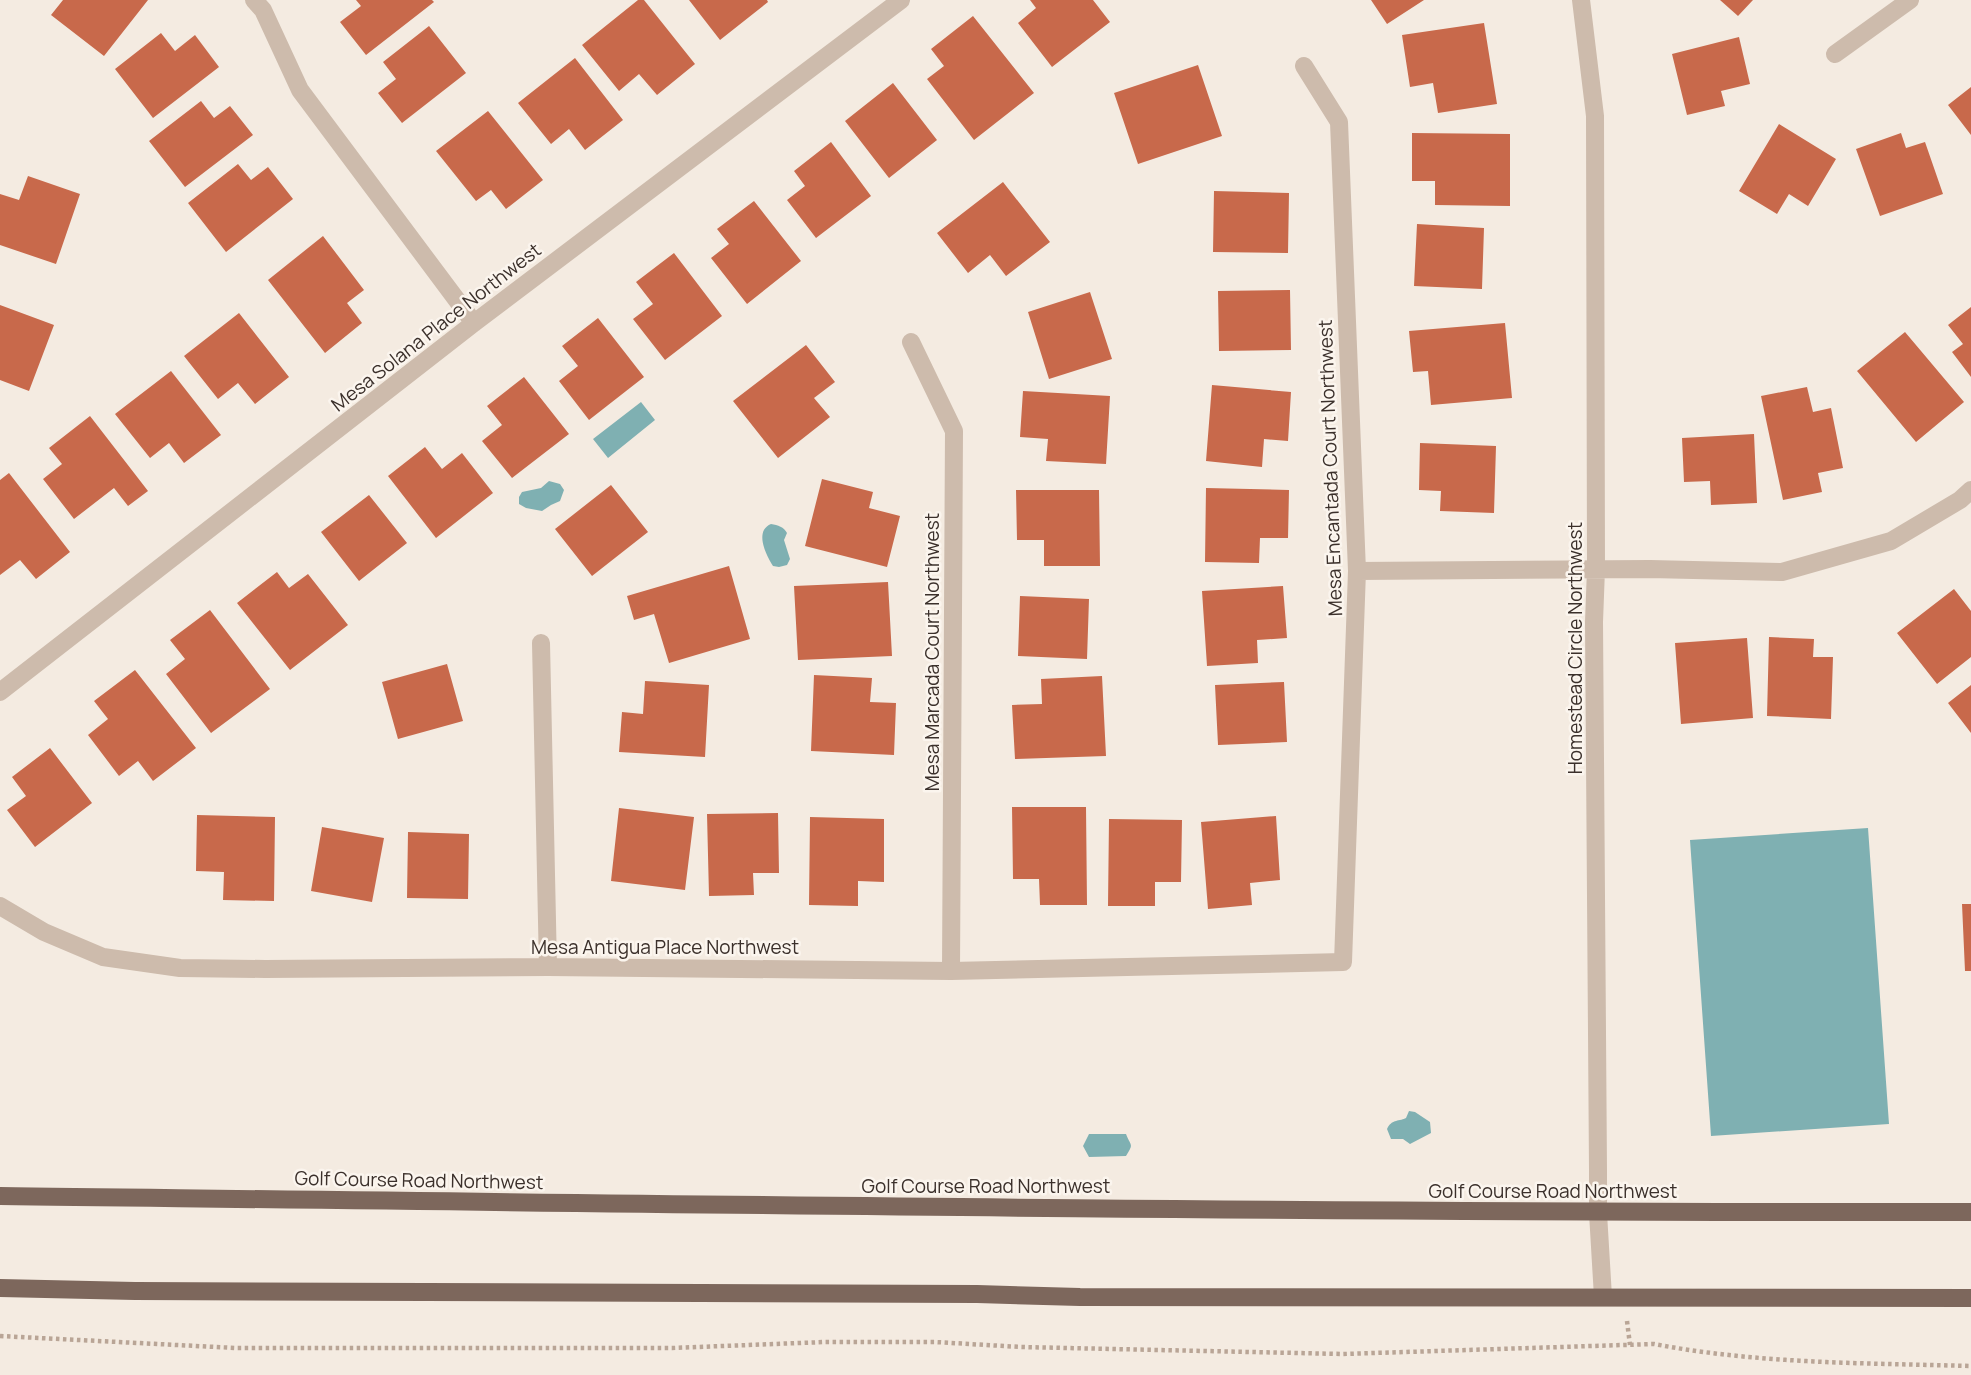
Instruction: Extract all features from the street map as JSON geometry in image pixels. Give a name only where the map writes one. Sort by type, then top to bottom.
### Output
[{"type":"main road","name":"Golf Course Road Northwest","points":[[0,1196],[1598,1213],[1971,1212]]},
{"type":"main road","points":[[0,1288],[1080,1297],[1971,1298]]},
{"type":"street","points":[[254,0],[263,10],[300,90],[474,323]]},
{"type":"street","name":"Mesa Solana Place Northwest","points":[[0,692],[474,323],[901,0]]},
{"type":"street","name":"Homestead Circle Northwest","points":[[1581,0],[1595,116],[1594,622],[1598,1213],[1603,1297]]},
{"type":"street","points":[[1835,54],[1910,0]]},
{"type":"street","name":"Mesa Encantada Court Northwest","points":[[1304,66],[1339,122],[1357,571],[1343,962]]},
{"type":"street","name":"Mesa Marcada Court Northwest","points":[[911,342],[954,431],[951,971]]},
{"type":"street","points":[[1357,571],[1596,569],[1782,572],[1891,541],[1967,501]]},
{"type":"street","points":[[541,643],[548,967]]},
{"type":"street","name":"Mesa Antigua Place Northwest","points":[[0,906],[44,932],[103,957],[180,968],[548,967],[951,971],[1343,962]]},
{"type":"path","points":[[0,1336],[236,1348],[672,1348],[825,1342],[934,1342],[1021,1347],[1343,1354],[1654,1344],[1764,1359],[1971,1366]]},
{"type":"water","points":[[641,402],[655,420],[608,458],[593,439]]},
{"type":"water","points":[[549,481],[560,484],[564,490],[560,501],[542,511],[519,504],[522,492],[541,488]]},
{"type":"water","points":[[771,524],[787,533],[784,540],[790,559],[787,565],[773,566],[765,550],[763,532]]},
{"type":"water","points":[[1868,828],[1889,1124],[1711,1136],[1690,840]]},
{"type":"water","points":[[1409,1111],[1430,1122],[1431,1133],[1410,1144],[1403,1139],[1391,1139],[1387,1129],[1393,1122],[1406,1118]]},
{"type":"water","points":[[1089,1134],[1126,1134],[1131,1147],[1126,1156],[1089,1157],[1083,1146]]},
{"type":"building","points":[[63,0],[148,0],[104,56],[51,15]]},
{"type":"building","points":[[356,0],[434,2],[366,55],[340,22],[361,6]]},
{"type":"building","points":[[638,0],[644,0],[695,64],[657,95],[639,74],[619,91],[582,45]]},
{"type":"building","points":[[689,0],[767,0],[768,2],[720,40]]},
{"type":"building","points":[[1030,0],[1093,0],[1110,22],[1052,67],[1018,23],[1036,8]]},
{"type":"building","points":[[1371,0],[1424,0],[1387,24]]},
{"type":"building","points":[[1720,0],[1753,0],[1738,16]]},
{"type":"building","points":[[973,16],[1034,93],[974,140],[927,79],[944,66],[931,49]]},
{"type":"building","points":[[1484,23],[1497,104],[1438,113],[1433,83],[1410,87],[1402,35]]},
{"type":"building","points":[[429,26],[466,73],[402,123],[378,93],[396,79],[383,62]]},
{"type":"building","points":[[161,33],[175,51],[195,35],[219,67],[153,118],[115,69]]},
{"type":"building","points":[[1739,37],[1750,84],[1721,91],[1725,106],[1687,115],[1672,54]]},
{"type":"building","points":[[575,58],[623,120],[585,150],[569,129],[551,144],[518,103]]},
{"type":"building","points":[[1198,65],[1222,136],[1138,164],[1114,93]]},
{"type":"building","points":[[893,83],[937,140],[889,178],[845,121]]},
{"type":"building","points":[[1971,87],[1971,135],[1948,105]]},
{"type":"building","points":[[201,101],[214,118],[230,106],[253,135],[185,187],[149,141]]},
{"type":"building","points":[[488,111],[543,180],[506,209],[491,190],[476,201],[436,151]]},
{"type":"building","points":[[1779,124],[1836,159],[1808,206],[1789,194],[1777,214],[1739,191]]},
{"type":"building","points":[[1412,133],[1510,134],[1510,206],[1435,205],[1435,181],[1412,181]]},
{"type":"building","points":[[1901,133],[1906,148],[1925,142],[1943,194],[1880,216],[1856,149]]},
{"type":"building","points":[[831,142],[871,196],[816,238],[787,200],[805,186],[794,171]]},
{"type":"building","points":[[238,164],[251,180],[268,167],[293,199],[226,252],[188,203]]},
{"type":"building","points":[[28,176],[80,194],[56,264],[0,245],[0,194],[19,200]]},
{"type":"building","points":[[1003,182],[1050,242],[1006,276],[990,255],[968,273],[937,233]]},
{"type":"building","points":[[1214,191],[1289,193],[1288,253],[1213,252]]},
{"type":"building","points":[[754,201],[801,261],[747,304],[711,258],[729,244],[717,229]]},
{"type":"building","points":[[1417,224],[1484,228],[1482,289],[1414,286]]},
{"type":"building","points":[[323,236],[364,290],[347,303],[362,323],[325,353],[268,280]]},
{"type":"building","points":[[674,253],[722,316],[665,360],[633,319],[653,304],[636,282]]},
{"type":"building","points":[[1290,290],[1291,350],[1219,351],[1218,291]]},
{"type":"building","points":[[1090,292],[1112,359],[1049,379],[1028,312]]},
{"type":"building","points":[[0,305],[54,325],[29,391],[0,380]]},
{"type":"building","points":[[1971,307],[1971,377],[1952,352],[1963,344],[1948,325]]},
{"type":"building","points":[[239,313],[289,377],[255,404],[238,383],[218,399],[184,356]]},
{"type":"building","points":[[598,318],[644,377],[589,420],[559,381],[578,366],[562,346]]},
{"type":"building","points":[[1505,323],[1512,398],[1431,405],[1428,371],[1413,372],[1409,331]]},
{"type":"building","points":[[1905,332],[1964,402],[1916,442],[1857,371]]},
{"type":"building","points":[[806,345],[835,382],[814,398],[830,417],[778,458],[733,401]]},
{"type":"building","points":[[171,371],[221,435],[184,463],[169,443],[150,458],[115,414]]},
{"type":"building","points":[[524,377],[569,434],[512,478],[482,441],[502,425],[487,406]]},
{"type":"building","points":[[1212,385],[1291,392],[1288,441],[1264,439],[1262,467],[1206,461]]},
{"type":"building","points":[[1807,387],[1813,412],[1831,408],[1843,468],[1818,473],[1822,492],[1783,500],[1761,396]]},
{"type":"building","points":[[1023,391],[1110,396],[1106,464],[1046,461],[1048,439],[1020,437]]},
{"type":"building","points":[[90,416],[148,491],[128,506],[114,488],[74,519],[43,479],[62,464],[49,448]]},
{"type":"building","points":[[1754,434],[1757,503],[1711,505],[1710,481],[1684,482],[1682,438]]},
{"type":"building","points":[[1420,443],[1496,446],[1494,513],[1440,511],[1441,491],[1419,490]]},
{"type":"building","points":[[425,447],[442,469],[462,453],[493,493],[436,538],[388,476]]},
{"type":"building","points":[[9,473],[70,552],[36,579],[20,560],[0,575],[0,480]]},
{"type":"building","points":[[822,479],[873,492],[869,508],[900,516],[887,567],[805,546]]},
{"type":"building","points":[[611,485],[648,532],[592,576],[555,529]]},
{"type":"building","points":[[1206,488],[1289,490],[1288,538],[1260,538],[1259,563],[1205,562]]},
{"type":"building","points":[[1016,490],[1099,490],[1100,566],[1044,566],[1044,540],[1017,540]]},
{"type":"building","points":[[369,495],[407,543],[359,581],[321,532]]},
{"type":"building","points":[[729,566],[750,639],[669,663],[654,614],[634,620],[627,596]]},
{"type":"building","points":[[277,572],[289,588],[308,574],[348,625],[290,670],[237,603]]},
{"type":"building","points":[[888,582],[892,656],[798,660],[794,586]]},
{"type":"building","points":[[1283,586],[1287,638],[1257,640],[1258,663],[1207,666],[1202,591]]},
{"type":"building","points":[[1954,589],[1971,611],[1971,657],[1937,684],[1897,633]]},
{"type":"building","points":[[1020,596],[1089,599],[1087,659],[1018,656]]},
{"type":"building","points":[[210,610],[270,689],[211,733],[166,674],[185,659],[170,640]]},
{"type":"building","points":[[1769,637],[1814,639],[1813,657],[1833,657],[1831,719],[1767,716]]},
{"type":"building","points":[[1747,638],[1753,718],[1681,724],[1675,643]]},
{"type":"building","points":[[447,664],[463,721],[398,739],[382,682]]},
{"type":"building","points":[[135,670],[196,748],[153,781],[138,761],[119,776],[88,735],[108,719],[94,701]]},
{"type":"building","points":[[814,675],[872,678],[870,702],[896,703],[894,755],[811,751]]},
{"type":"building","points":[[1102,676],[1106,756],[1015,759],[1012,705],[1042,704],[1041,679]]},
{"type":"building","points":[[645,681],[709,685],[705,757],[619,752],[622,712],[643,714]]},
{"type":"building","points":[[1284,682],[1287,742],[1218,745],[1215,685]]},
{"type":"building","points":[[1971,685],[1971,733],[1948,703]]},
{"type":"building","points":[[50,748],[92,803],[35,847],[7,810],[26,796],[12,777]]},
{"type":"building","points":[[1012,807],[1086,807],[1087,905],[1040,905],[1039,879],[1013,879]]},
{"type":"building","points":[[619,808],[694,817],[685,890],[611,881]]},
{"type":"building","points":[[778,813],[779,873],[753,873],[754,895],[709,896],[707,814]]},
{"type":"building","points":[[197,815],[275,817],[274,901],[223,900],[224,872],[196,871]]},
{"type":"building","points":[[1276,816],[1280,880],[1250,883],[1252,905],[1208,909],[1201,822]]},
{"type":"building","points":[[810,817],[884,819],[884,882],[858,881],[858,906],[809,905]]},
{"type":"building","points":[[1109,819],[1182,820],[1181,882],[1155,882],[1155,906],[1108,906]]},
{"type":"building","points":[[322,827],[384,838],[372,902],[311,891]]},
{"type":"building","points":[[408,832],[469,834],[468,899],[407,898]]},
{"type":"building","points":[[1962,904],[1971,904],[1971,971],[1965,971]]}]
